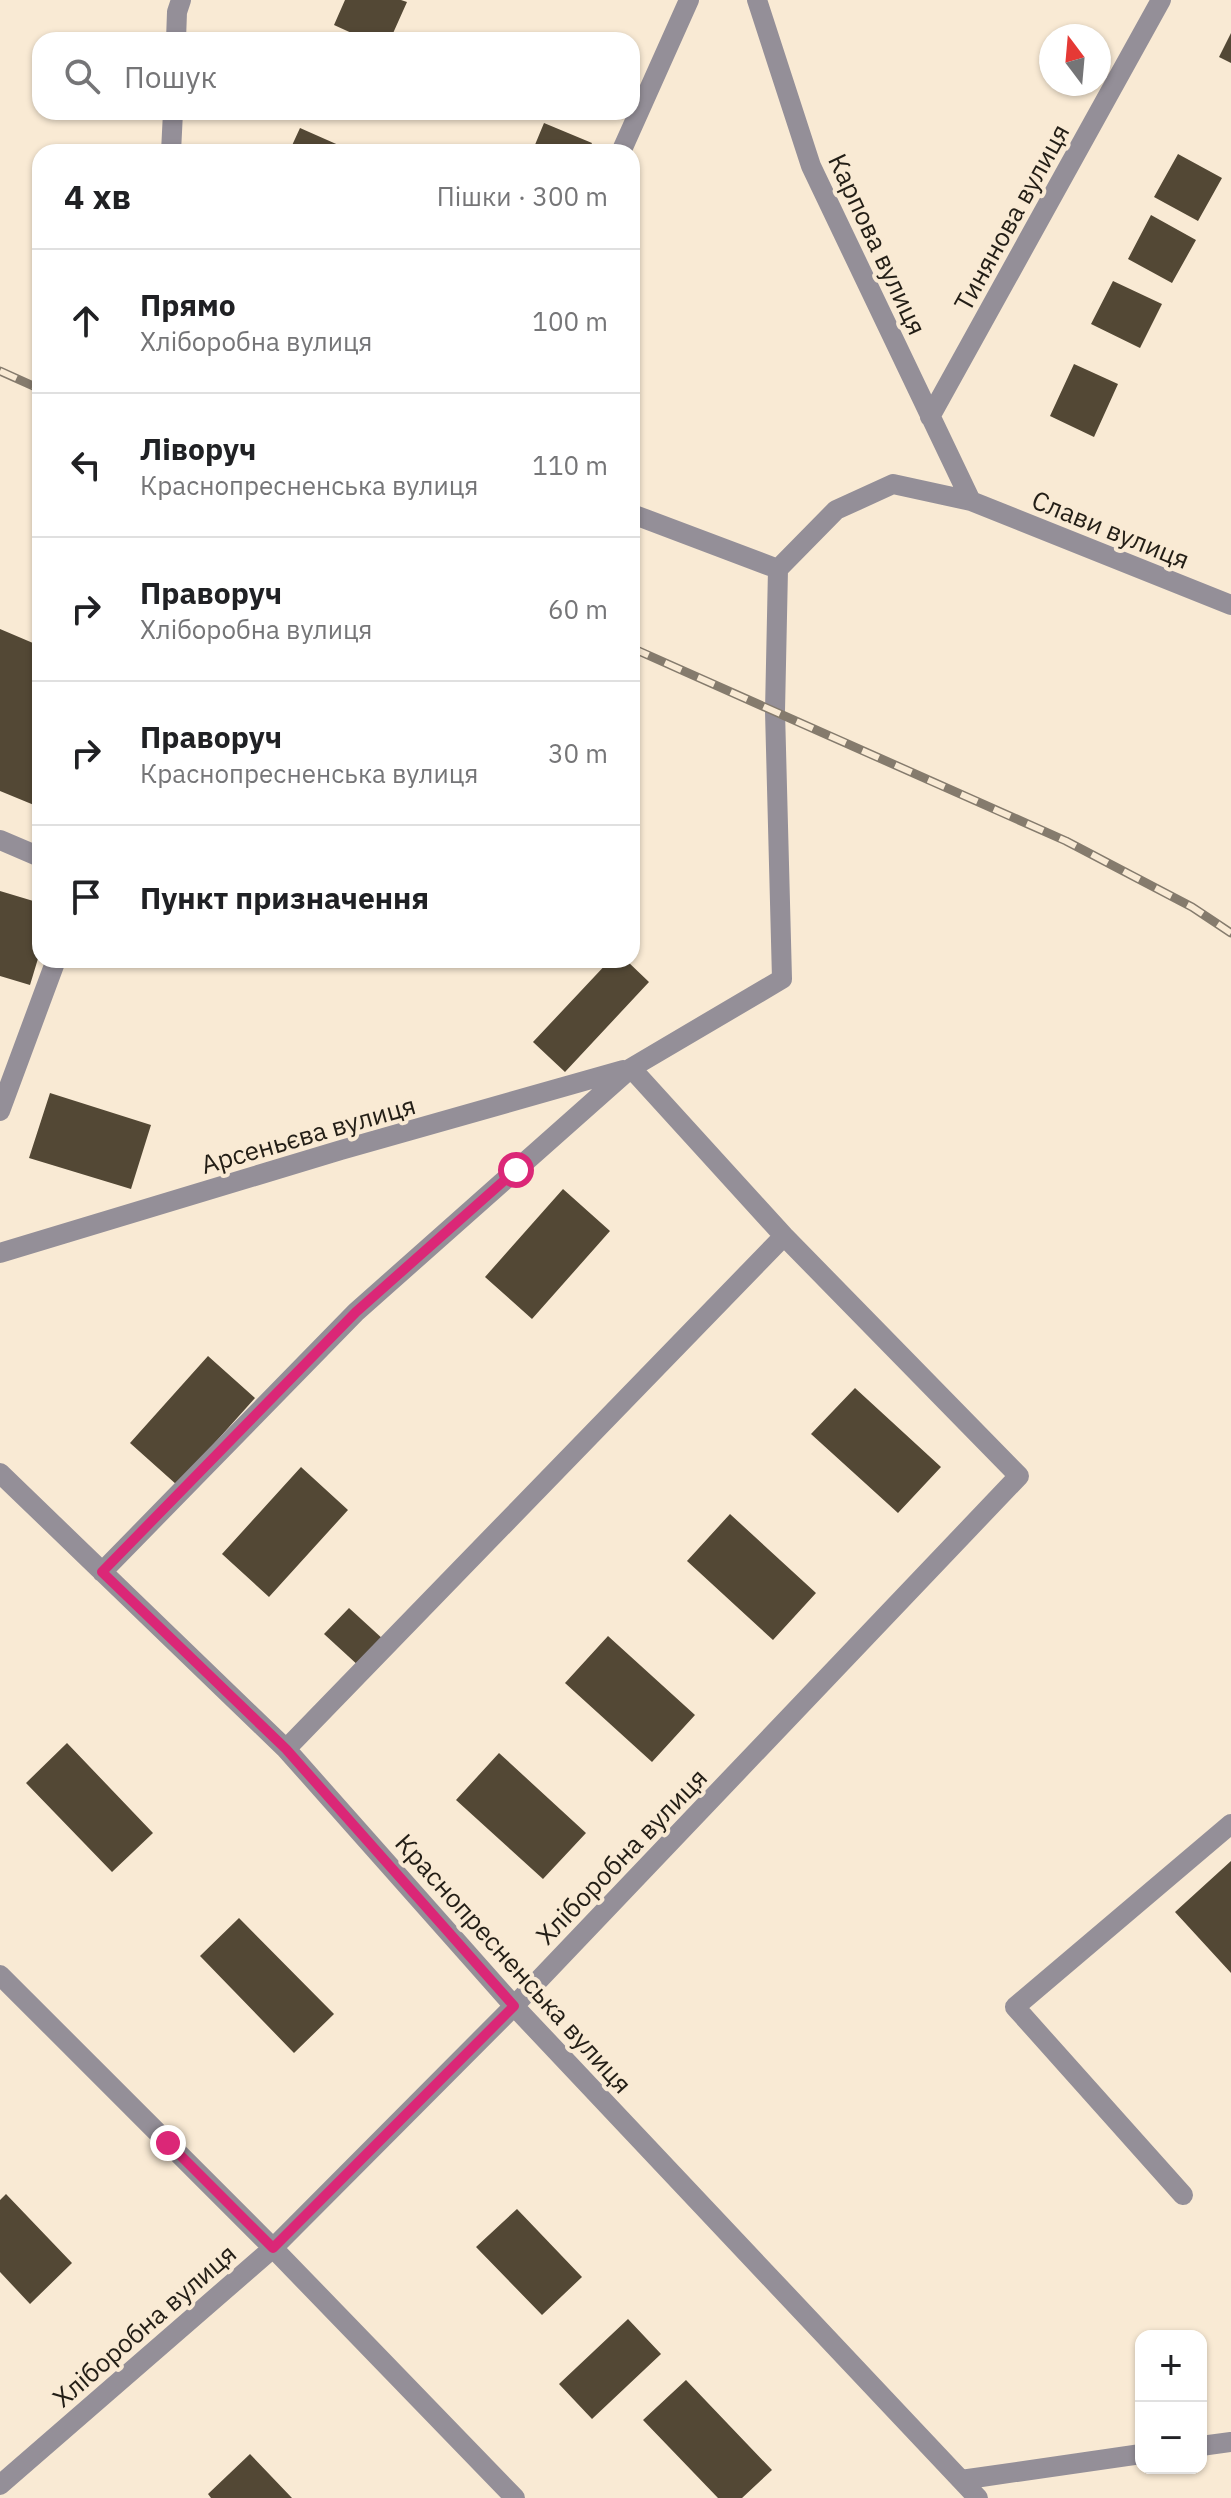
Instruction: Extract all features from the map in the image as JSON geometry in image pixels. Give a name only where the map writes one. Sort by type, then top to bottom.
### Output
[{"type":"street","points":[[176,32],[181,0]]},
{"type":"street","points":[[640,110],[689,0]]},
{"type":"street","name":"Карпова вулиця","points":[[757,0],[811,166],[971,501]]},
{"type":"street","name":"Тинянова вулиця","points":[[930,417],[1161,0]]},
{"type":"street","points":[[171,144],[173,120]]},
{"type":"street","points":[[625,144],[635,120]]},
{"type":"street","name":"Слави вулиця","points":[[778,569],[836,510],[893,484],[971,501],[1231,605]]},
{"type":"street","points":[[102,1572],[356,1312],[631,1068],[782,979],[775,711],[778,569],[640,517]]},
{"type":"street","points":[[0,840],[32,854]]},
{"type":"street","points":[[0,1111],[53,968]]},
{"type":"street","name":"Хліборобна вулиця","points":[[0,2485],[273,2248],[514,2006],[1019,1476],[784,1236],[631,1068]]},
{"type":"street","name":"Арсеньєва вулиця","points":[[0,1253],[341,1150],[631,1068]]},
{"type":"street","points":[[286,1749],[784,1236]]},
{"type":"street","name":"Краснопресненська вулиця","points":[[0,1473],[286,1749],[514,2006],[978,2498]]},
{"type":"street","points":[[1183,2195],[1015,2007],[1231,1824]]},
{"type":"street","points":[[0,1975],[273,2248],[515,2498]]},
{"type":"street","points":[[1207,2445],[1231,2442]]},
{"type":"street","points":[[961,2480],[1135,2455]]},
{"type":"building","points":[[345,0],[407,2],[394,32],[349,32],[334,25]]},
{"type":"building","points":[[1231,33],[1231,63],[1219,57]]},
{"type":"building","points":[[544,123],[592,143],[592,144],[535,144]]},
{"type":"building","points":[[300,128],[336,144],[293,144]]},
{"type":"building","points":[[1178,154],[1222,178],[1198,221],[1154,197]]},
{"type":"building","points":[[1151,215],[1196,240],[1172,283],[1128,259]]},
{"type":"building","points":[[1113,281],[1162,304],[1140,348],[1091,324]]},
{"type":"building","points":[[1074,364],[1118,384],[1094,437],[1050,416]]},
{"type":"building","points":[[0,629],[32,643],[32,804],[0,791]]},
{"type":"building","points":[[0,891],[32,901],[32,968],[35,968],[30,985],[0,976]]},
{"type":"building","points":[[602,968],[634,968],[649,982],[565,1072],[533,1042]]},
{"type":"building","points":[[50,1093],[151,1125],[131,1189],[29,1158]]},
{"type":"building","points":[[563,1189],[610,1231],[532,1319],[485,1277]]},
{"type":"building","points":[[208,1356],[255,1398],[177,1485],[130,1443]]},
{"type":"building","points":[[855,1388],[941,1467],[898,1513],[811,1434]]},
{"type":"building","points":[[301,1467],[348,1510],[269,1597],[222,1554]]},
{"type":"building","points":[[730,1514],[816,1593],[773,1640],[687,1561]]},
{"type":"building","points":[[349,1608],[384,1640],[360,1667],[324,1634]]},
{"type":"building","points":[[608,1636],[695,1715],[652,1762],[565,1683]]},
{"type":"building","points":[[67,1743],[153,1833],[112,1872],[26,1783]]},
{"type":"building","points":[[499,1753],[586,1833],[543,1879],[456,1800]]},
{"type":"building","points":[[1231,1861],[1231,1973],[1175,1912]]},
{"type":"building","points":[[239,1918],[334,2014],[294,2053],[200,1956]]},
{"type":"building","points":[[6,2194],[72,2263],[30,2304],[0,2272],[0,2200]]},
{"type":"building","points":[[517,2209],[582,2277],[542,2315],[476,2247]]},
{"type":"building","points":[[628,2319],[661,2354],[592,2419],[559,2384]]},
{"type":"building","points":[[686,2380],[772,2470],[742,2498],[718,2498],[643,2420]]},
{"type":"building","points":[[250,2454],[292,2498],[211,2498],[208,2494]]},
{"type":"railway","points":[[0,371],[32,385]]},
{"type":"railway","points":[[640,652],[1066,841],[1192,907],[1231,933]]},
{"type":"route","points":[[168,2143],[273,2248],[514,2006],[286,1749],[102,1572],[356,1312],[516,1170]]}]
